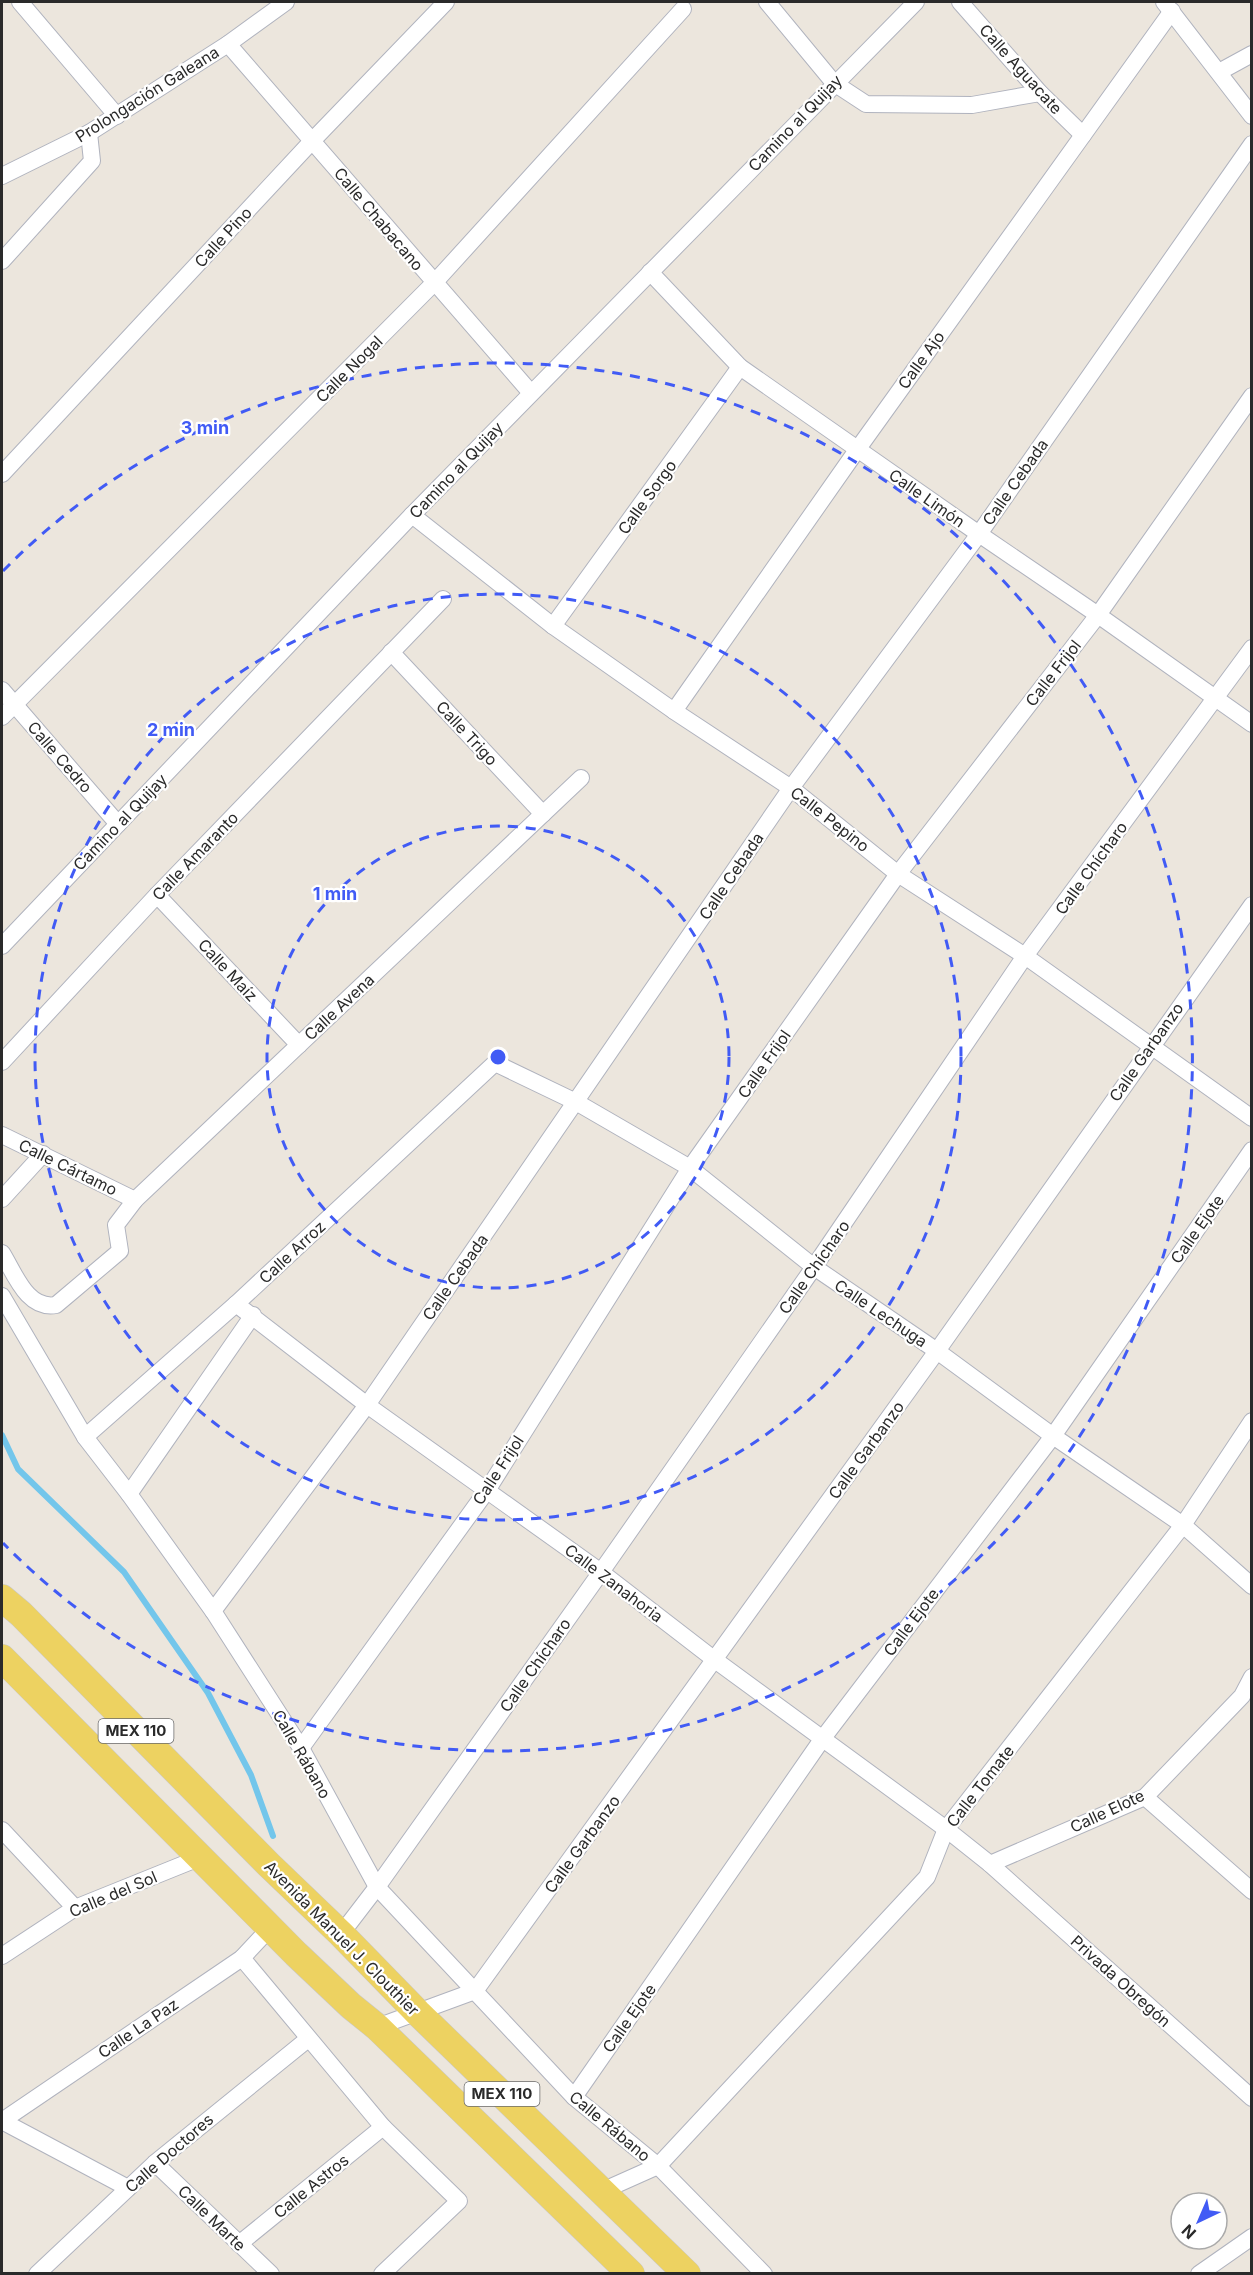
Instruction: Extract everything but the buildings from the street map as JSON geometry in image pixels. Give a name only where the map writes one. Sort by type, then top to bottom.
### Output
[{"type":"main road","name":"Avenida Manuel J. Clouthier","points":[[2,1598],[21,1614],[269,1865],[342,1934],[418,2013],[687,2274]]},
{"type":"main road","name":"MEX 110","points":[[2,1658],[296,1954],[351,2006],[377,2027],[631,2274]]},
{"type":"street","points":[[20,2],[117,116]]},
{"type":"street","name":"Prolongación Galeana","points":[[2,176],[56,147],[89,133],[117,116],[228,44],[286,2]]},
{"type":"street","name":"Calle Pino","points":[[2,474],[313,140],[446,2]]},
{"type":"street","points":[[767,2],[834,83],[866,104],[972,105],[1040,93]]},
{"type":"street","name":"Camino al Quijay","points":[[2,946],[411,515],[916,2]]},
{"type":"street","name":"Calle Aguacate","points":[[960,2],[1040,93],[1083,135]]},
{"type":"street","points":[[1168,6],[1251,116]]},
{"type":"street","name":"Calle Ajo","points":[[674,711],[857,450],[1083,135],[1168,6]]},
{"type":"street","name":"Calle Nogal","points":[[2,717],[434,283],[683,9]]},
{"type":"street","name":"Calle Chabacano","points":[[228,44],[531,393]]},
{"type":"street","points":[[1219,72],[1251,54]]},
{"type":"street","points":[[2,261],[92,161],[89,133]]},
{"type":"street","name":"Calle Cebada","points":[[213,1611],[367,1405],[791,788],[979,534],[1251,144]]},
{"type":"street","name":"Calle Limón","points":[[651,272],[740,367],[1251,724]]},
{"type":"street","name":"Calle Sorgo","points":[[554,626],[740,367]]},
{"type":"street","name":"Calle Frijol","points":[[301,1748],[488,1489],[690,1168],[898,874],[1098,615],[1251,396]]},
{"type":"street","name":"Calle Pepino","points":[[411,515],[554,626],[674,711],[791,788],[898,874],[1025,956],[1251,1118]]},
{"type":"street","name":"Calle Amaranto","points":[[2,1062],[157,895],[443,600]]},
{"type":"street","name":"Calle Chícharo","points":[[342,1934],[601,1572],[814,1267],[1025,956],[1251,648]]},
{"type":"street","name":"Calle Trigo","points":[[391,652],[543,814]]},
{"type":"street","name":"Calle Cedro","points":[[2,690],[118,824]]},
{"type":"street","name":"Calle Avena","points":[[2,1253],[31,1299],[45,1307],[56,1305],[120,1251],[116,1225],[135,1200],[581,778]]},
{"type":"street","name":"Calle Maíz","points":[[157,895],[298,1045]]},
{"type":"street","name":"Calle Garbanzo","points":[[475,1991],[937,1351],[1251,905]]},
{"type":"street","name":"Calle Lechuga","points":[[495,1063],[576,1102],[690,1168],[814,1267],[937,1351],[1053,1436],[1184,1525],[1251,1586]]},
{"type":"street","name":"Calle Arroz","points":[[85,1437],[236,1304],[495,1063]]},
{"type":"street","name":"Calle Cártamo","points":[[2,1135],[135,1200]]},
{"type":"street","name":"Calle Ejote","points":[[574,2097],[823,1738],[1053,1436],[1251,1150]]},
{"type":"street","points":[[2,1198],[43,1154]]},
{"type":"street","name":"Calle Rábano","points":[[2,1296],[85,1437],[213,1611],[301,1748],[377,1887],[574,2097],[658,2166],[764,2274]]},
{"type":"street","name":"Calle Zanahoria","points":[[236,1304],[367,1405],[488,1489],[601,1572],[715,1660],[946,1828],[990,1864]]},
{"type":"street","points":[[129,1494],[253,1315]]},
{"type":"street","name":"Calle Tomate","points":[[602,2191],[658,2166],[927,1877],[946,1828],[1184,1525],[1251,1421]]},
{"type":"street","name":"Calle Elote","points":[[990,1864],[1145,1797],[1247,1693],[1251,1677]]},
{"type":"street","points":[[1145,1797],[1251,1892]]},
{"type":"street","points":[[2,1830],[75,1908]]},
{"type":"street","name":"Calle del Sol","points":[[4,1951],[75,1908],[199,1858]]},
{"type":"street","name":"Privada Obregón","points":[[990,1864],[1251,2098]]},
{"type":"street","name":"Calle La Paz","points":[[2,2121],[242,1958],[270,1928]]},
{"type":"street","points":[[242,1958],[383,2127],[459,2201],[382,2274]]},
{"type":"street","points":[[377,2027],[475,1991]]},
{"type":"street","name":"Calle Doctores","points":[[37,2274],[155,2163],[308,2039]]},
{"type":"street","points":[[2,2121],[128,2188]]},
{"type":"street","name":"Calle Astros","points":[[239,2244],[383,2127]]},
{"type":"street","name":"Calle Marte","points":[[155,2163],[271,2274]]},
{"type":"street","points":[[1198,2274],[1251,2236]]},
{"type":"waterway","points":[[2,1435],[18,1469],[124,1572],[208,1693],[251,1775],[273,1836]]}]
